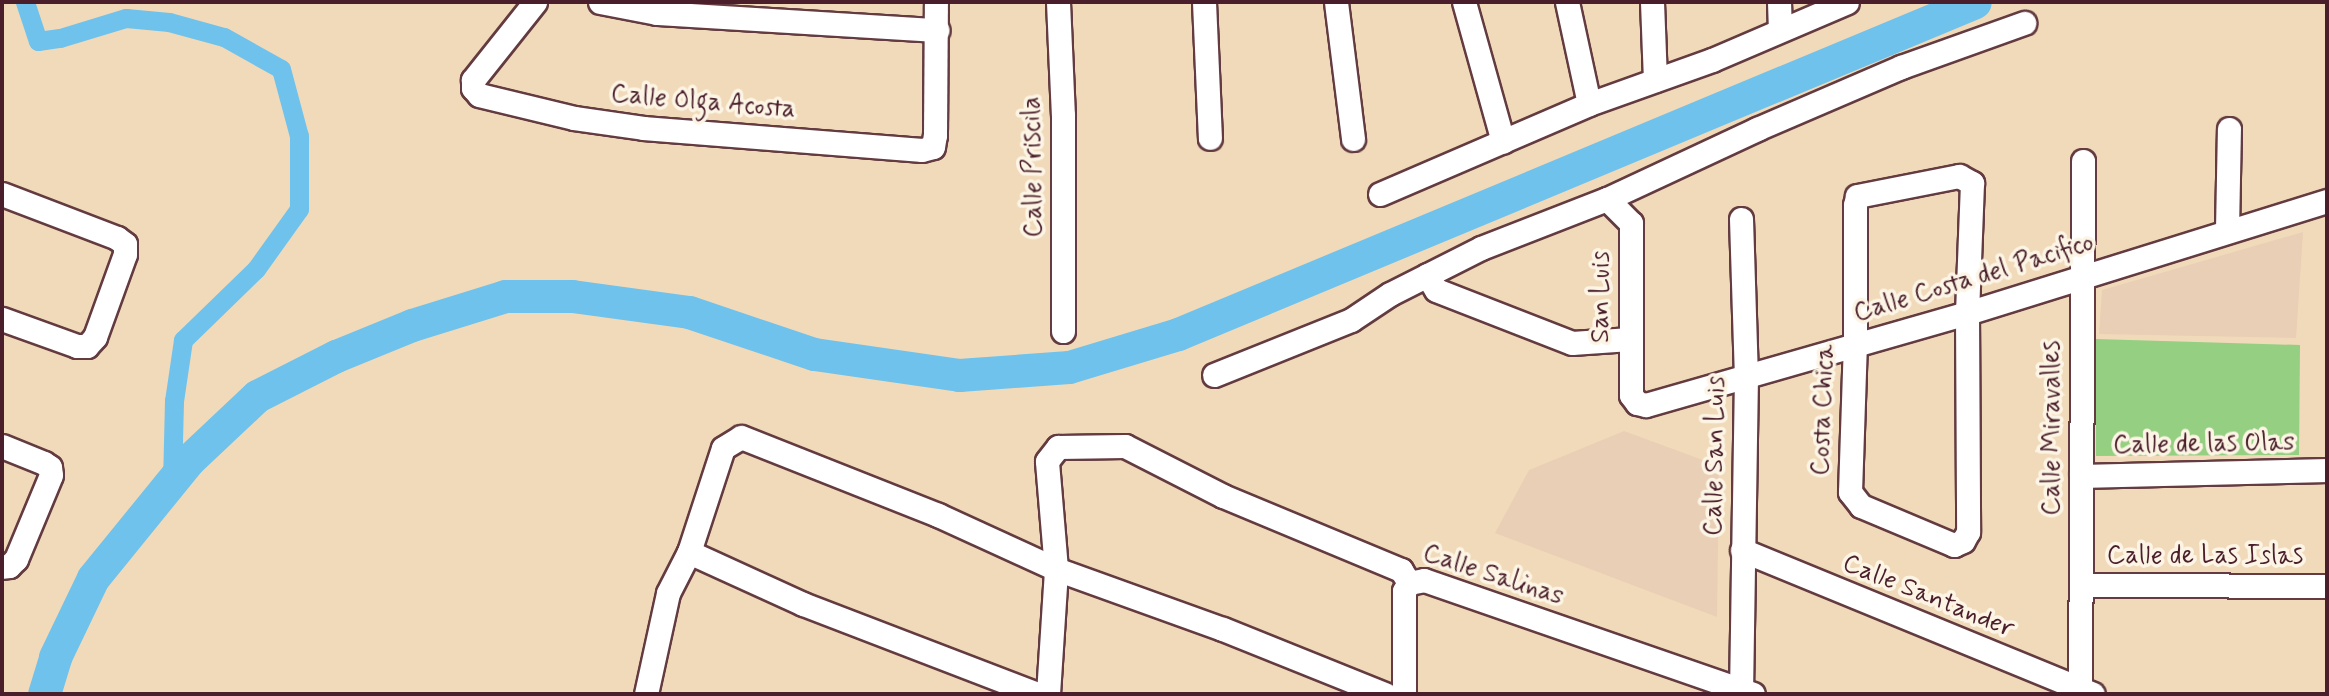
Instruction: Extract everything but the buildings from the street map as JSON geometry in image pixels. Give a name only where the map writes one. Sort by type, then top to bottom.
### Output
[{"type":"street","name":"Calle Olga Acosta","points":[[535,2],[473,80],[473,88],[479,95],[574,118],[643,128],[922,150],[933,147],[937,30]]},
{"type":"street","points":[[600,2],[657,13],[937,30],[936,2]]},
{"type":"street","name":"Calle Priscila","points":[[1058,2],[1063,115],[1063,331]]},
{"type":"street","points":[[1204,2],[1210,138]]},
{"type":"street","points":[[1336,2],[1353,139]]},
{"type":"street","points":[[1464,2],[1503,142]]},
{"type":"street","points":[[1567,2],[1589,104]]},
{"type":"street","points":[[1652,2],[1655,80]]},
{"type":"street","points":[[1779,2],[1780,30]]},
{"type":"street","points":[[1380,194],[1589,104],[1712,60],[1847,2]]},
{"type":"street","points":[[1214,375],[1352,320],[1390,294],[1481,248],[1607,199],[1889,72],[2024,23]]},
{"type":"street","points":[[2227,230],[2229,129]]},
{"type":"street","name":"Calle Miravalles","points":[[2083,161],[2081,476],[2084,693]]},
{"type":"street","name":"Costa Chica","points":[[1959,176],[1967,177],[1972,183],[1967,313],[1968,532],[1963,541],[1954,545],[1907,527],[1854,500],[1850,492],[1855,345],[1857,196],[1959,176]]},
{"type":"street","points":[[2,194],[117,237],[125,244],[125,254],[95,337],[87,346],[77,346],[2,319]]},
{"type":"street","name":"San Luis","points":[[1607,199],[1630,223],[1631,395],[1637,403]]},
{"type":"street","name":"Calle Costa del Pacifico","points":[[1637,403],[1646,405],[1967,313],[2327,201]]},
{"type":"street","name":"Calle San Luis","points":[[1741,219],[1746,375],[1742,550],[1745,693]]},
{"type":"street","points":[[1427,275],[1436,290],[1572,343],[1630,339]]},
{"type":"street","points":[[646,694],[668,593],[689,552],[723,448],[741,437],[938,515],[1056,569],[1223,629],[1385,694]]},
{"type":"street","points":[[2,446],[44,463],[50,467],[51,475],[16,559],[9,566],[2,567]]},
{"type":"street","name":"Calle Salinas","points":[[1056,569],[1047,461],[1058,447],[1125,446],[1223,496],[1401,570],[1409,583],[1424,580],[1745,693]]},
{"type":"street","name":"Calle de las Olas","points":[[2081,476],[2327,470]]},
{"type":"street","name":"Calle Santander","points":[[1742,550],[2084,693]]},
{"type":"street","points":[[689,552],[803,604],[1038,694]]},
{"type":"street","points":[[1048,694],[1056,569]]},
{"type":"street","points":[[1404,694],[1404,591],[1409,583]]},
{"type":"street","name":"Calle de Las Islas","points":[[2083,585],[2327,586]]},
{"type":"shaded area","points":[[2303,232],[2296,338],[2099,334],[2102,290]]},
{"type":"shaded area","points":[[1624,431],[1719,466],[1717,617],[1495,533],[1529,470]]},
{"type":"green space","points":[[2096,339],[2300,345],[2299,455],[2096,456]]},
{"type":"waterway","points":[[25,2],[38,41],[60,38],[126,18],[169,22],[224,37],[281,69],[299,136],[299,209],[256,269],[183,340],[174,401],[172,481]]},
{"type":"waterway","points":[[44,694],[55,657],[93,578],[189,460],[257,396],[336,356],[412,325],[505,296],[572,296],[689,312],[814,354],[959,375],[1069,367],[1178,334],[1975,2]]}]
